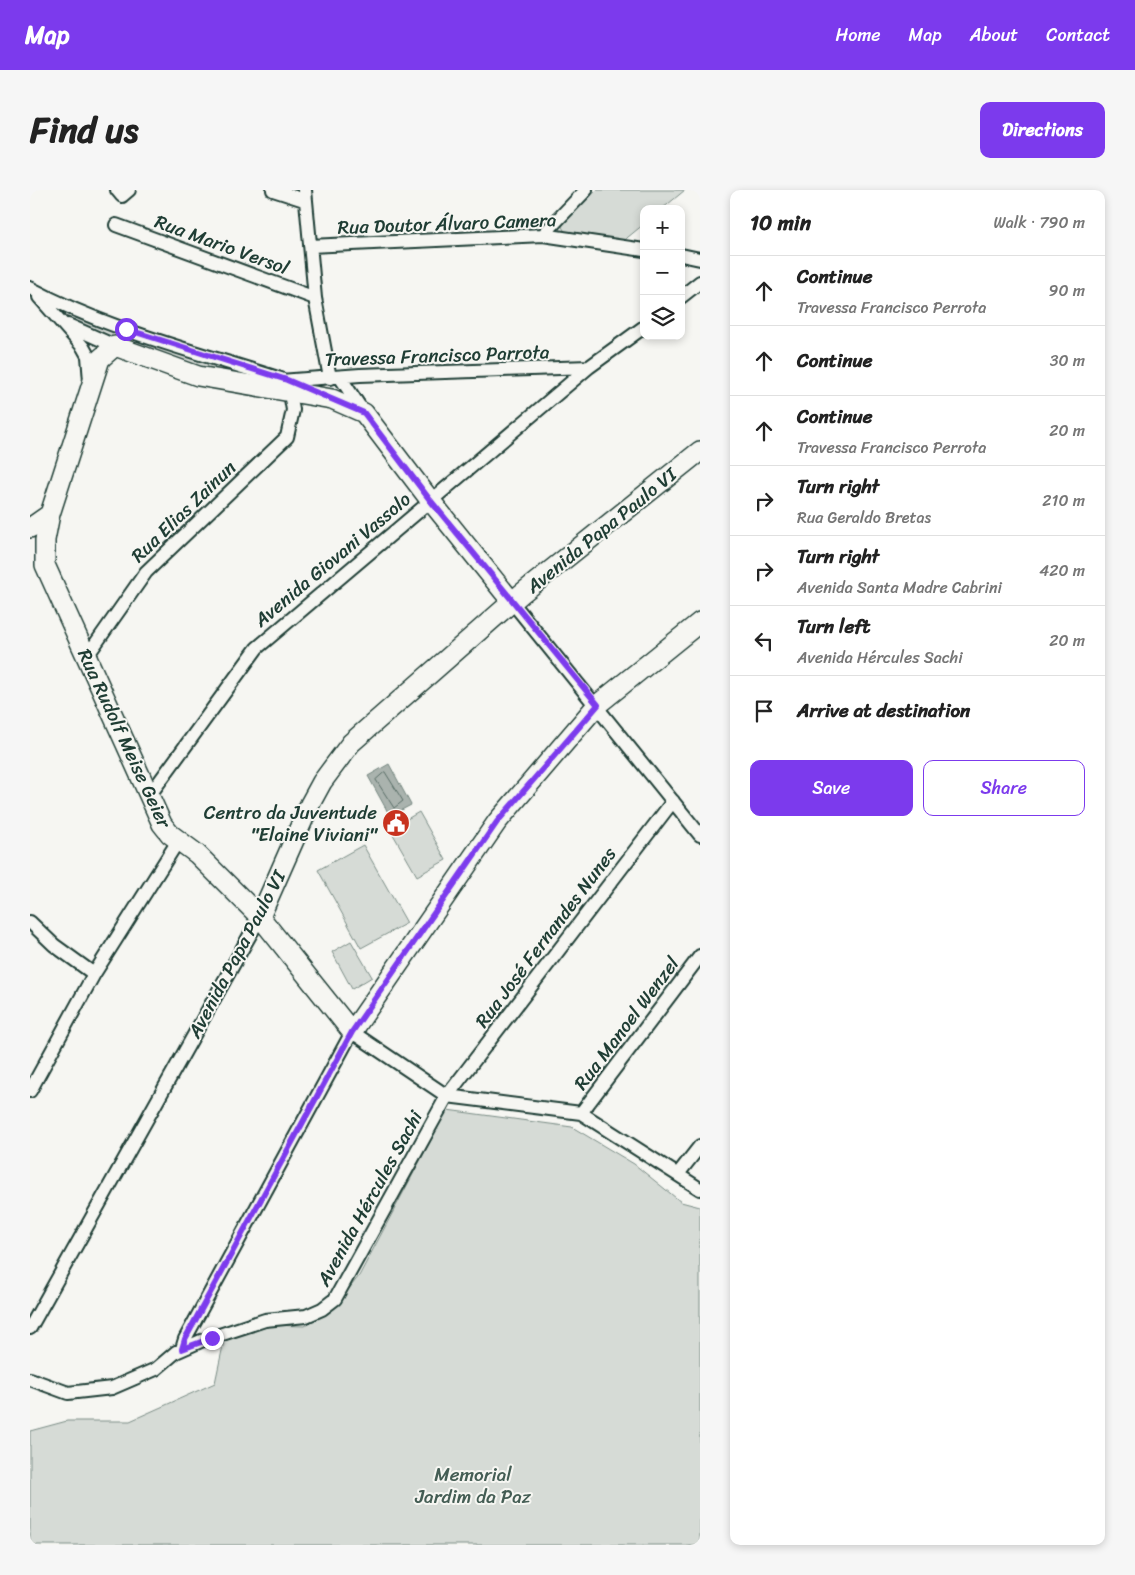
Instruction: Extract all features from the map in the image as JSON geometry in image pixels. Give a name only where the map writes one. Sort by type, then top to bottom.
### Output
[{"type":"main road","points":[[45,565],[45,540],[50,514],[90,386],[100,359],[115,346],[198,376],[242,385],[288,387],[332,399],[364,413],[430,500],[512,602]]},
{"type":"main road","name":"Avenida Papa Paulo VI","points":[[260,917],[310,804],[322,782],[351,743],[512,602],[700,450]]},
{"type":"main road","points":[[30,528],[50,514]]},
{"type":"main road","points":[[30,552],[45,565]]},
{"type":"main road","name":"Rua Rudolf Meise Geier","points":[[45,565],[162,824],[178,841],[197,854],[260,917],[352,1032]]},
{"type":"main road","points":[[352,1032],[497,822],[598,705],[699,626]]},
{"type":"street","points":[[117,190],[122,196],[129,190]]},
{"type":"street","points":[[273,190],[304,195],[315,298],[335,377],[364,413]]},
{"type":"street","points":[[543,235],[586,190]]},
{"type":"street","name":"Rua Mario Versol","points":[[116,225],[315,298]]},
{"type":"street","name":"Rua Doutor Álvaro Camera","points":[[310,246],[543,235],[640,249]]},
{"type":"street","points":[[685,256],[700,259]]},
{"type":"street","points":[[684,295],[700,282]]},
{"type":"street","points":[[30,288],[64,323],[88,356],[90,386]]},
{"type":"street","points":[[30,288],[58,304],[288,387]]},
{"type":"street","points":[[64,323],[115,346]]},
{"type":"street","name":"Avenida Giovani Vassolo","points":[[149,796],[257,648],[430,500],[589,368],[640,330]]},
{"type":"street","name":"Travessa Francisco Parrota","points":[[288,387],[335,377],[589,368]]},
{"type":"street","name":"Rua Elias Zainun","points":[[87,656],[146,572],[287,437],[293,410],[288,387]]},
{"type":"street","points":[[512,602],[598,705],[700,835]]},
{"type":"street","name":"Rua José Fernandes Nunes","points":[[447,1096],[673,801]]},
{"type":"street","points":[[30,1091],[94,974],[178,841]]},
{"type":"street","name":"Avenida Papa Paulo VI","points":[[30,1328],[260,917]]},
{"type":"street","points":[[30,922],[54,945],[94,974]]},
{"type":"street","name":"Rua Manoel Wenzel","points":[[581,1113],[700,956]]},
{"type":"street","points":[[182,1349],[185,1339],[352,1032]]},
{"type":"street","name":"Rua Rudolf Meise Geier","points":[[352,1032],[447,1096]]},
{"type":"street","points":[[447,1096],[581,1113],[700,1189]]},
{"type":"street","name":"Avenida Hércules Sachi","points":[[30,1379],[68,1393],[112,1388],[156,1369],[162,1362],[182,1349],[265,1320],[306,1316],[322,1309],[335,1299],[447,1096]]},
{"type":"street","points":[[678,1174],[700,1146]]},
{"type":"green space","points":[[597,190],[685,190],[667,205],[640,205],[640,227],[622,242],[566,233],[562,227],[566,218]]},
{"type":"green space","points":[[59,309],[223,368],[224,372],[221,375],[104,338],[58,311]]},
{"type":"green space","points":[[419,812],[446,860],[417,876],[390,829]]},
{"type":"green space","points":[[363,845],[407,923],[361,948],[318,870]]},
{"type":"green space","points":[[351,941],[372,977],[352,989],[332,952]]},
{"type":"green space","name":"Memorial Jardim da Paz","points":[[447,1110],[572,1127],[634,1164],[681,1202],[700,1207],[700,1545],[30,1545],[30,1431],[67,1421],[130,1421],[215,1383],[224,1341],[268,1325],[304,1326],[333,1309],[359,1276]]},
{"type":"water","points":[[389,764],[411,805],[390,816],[368,776]]},
{"type":"place","name":"Centro da Juventude \"Elaine Viviani\"","points":[[396,823]]},
{"type":"route","points":[[126,329],[287,380],[364,413],[430,500],[598,705],[497,822],[352,1032],[185,1339],[182,1349],[212,1338]]}]
